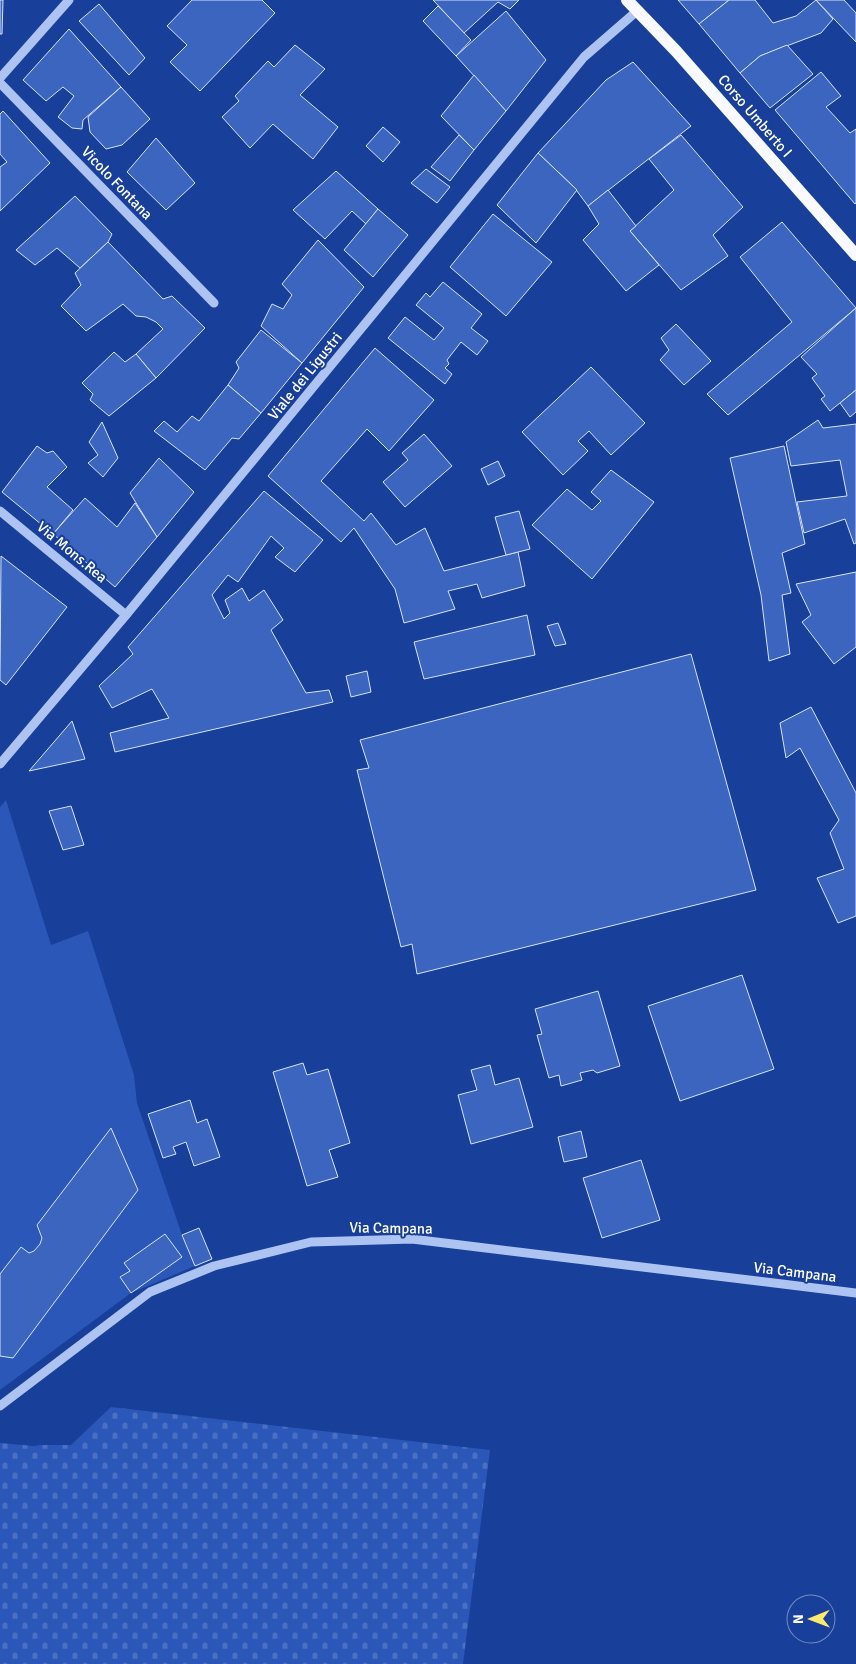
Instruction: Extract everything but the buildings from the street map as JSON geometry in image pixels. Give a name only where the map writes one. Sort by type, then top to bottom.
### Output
[{"type":"main road","name":"Corso Umberto I","points":[[627,0],[676,51],[856,256]]},
{"type":"street","points":[[0,78],[69,0]]},
{"type":"street","name":"Viale dei Ligustri","points":[[0,764],[126,615],[584,57],[637,11]]},
{"type":"street","name":"Vicolo Fontana","points":[[0,82],[214,303]]},
{"type":"street","name":"Via Mons.Rea","points":[[0,511],[126,615]]},
{"type":"street","name":"Via Campana","points":[[0,1406],[150,1292],[214,1266],[311,1242],[412,1239],[856,1293]]},
{"type":"green space","points":[[6,800],[51,945],[88,931],[134,1075],[137,1103],[182,1235],[195,1266],[131,1293],[0,1390],[0,807]]},
{"type":"green space","points":[[111,1407],[490,1450],[463,1664],[0,1664],[0,1443],[34,1446],[71,1445]]}]
